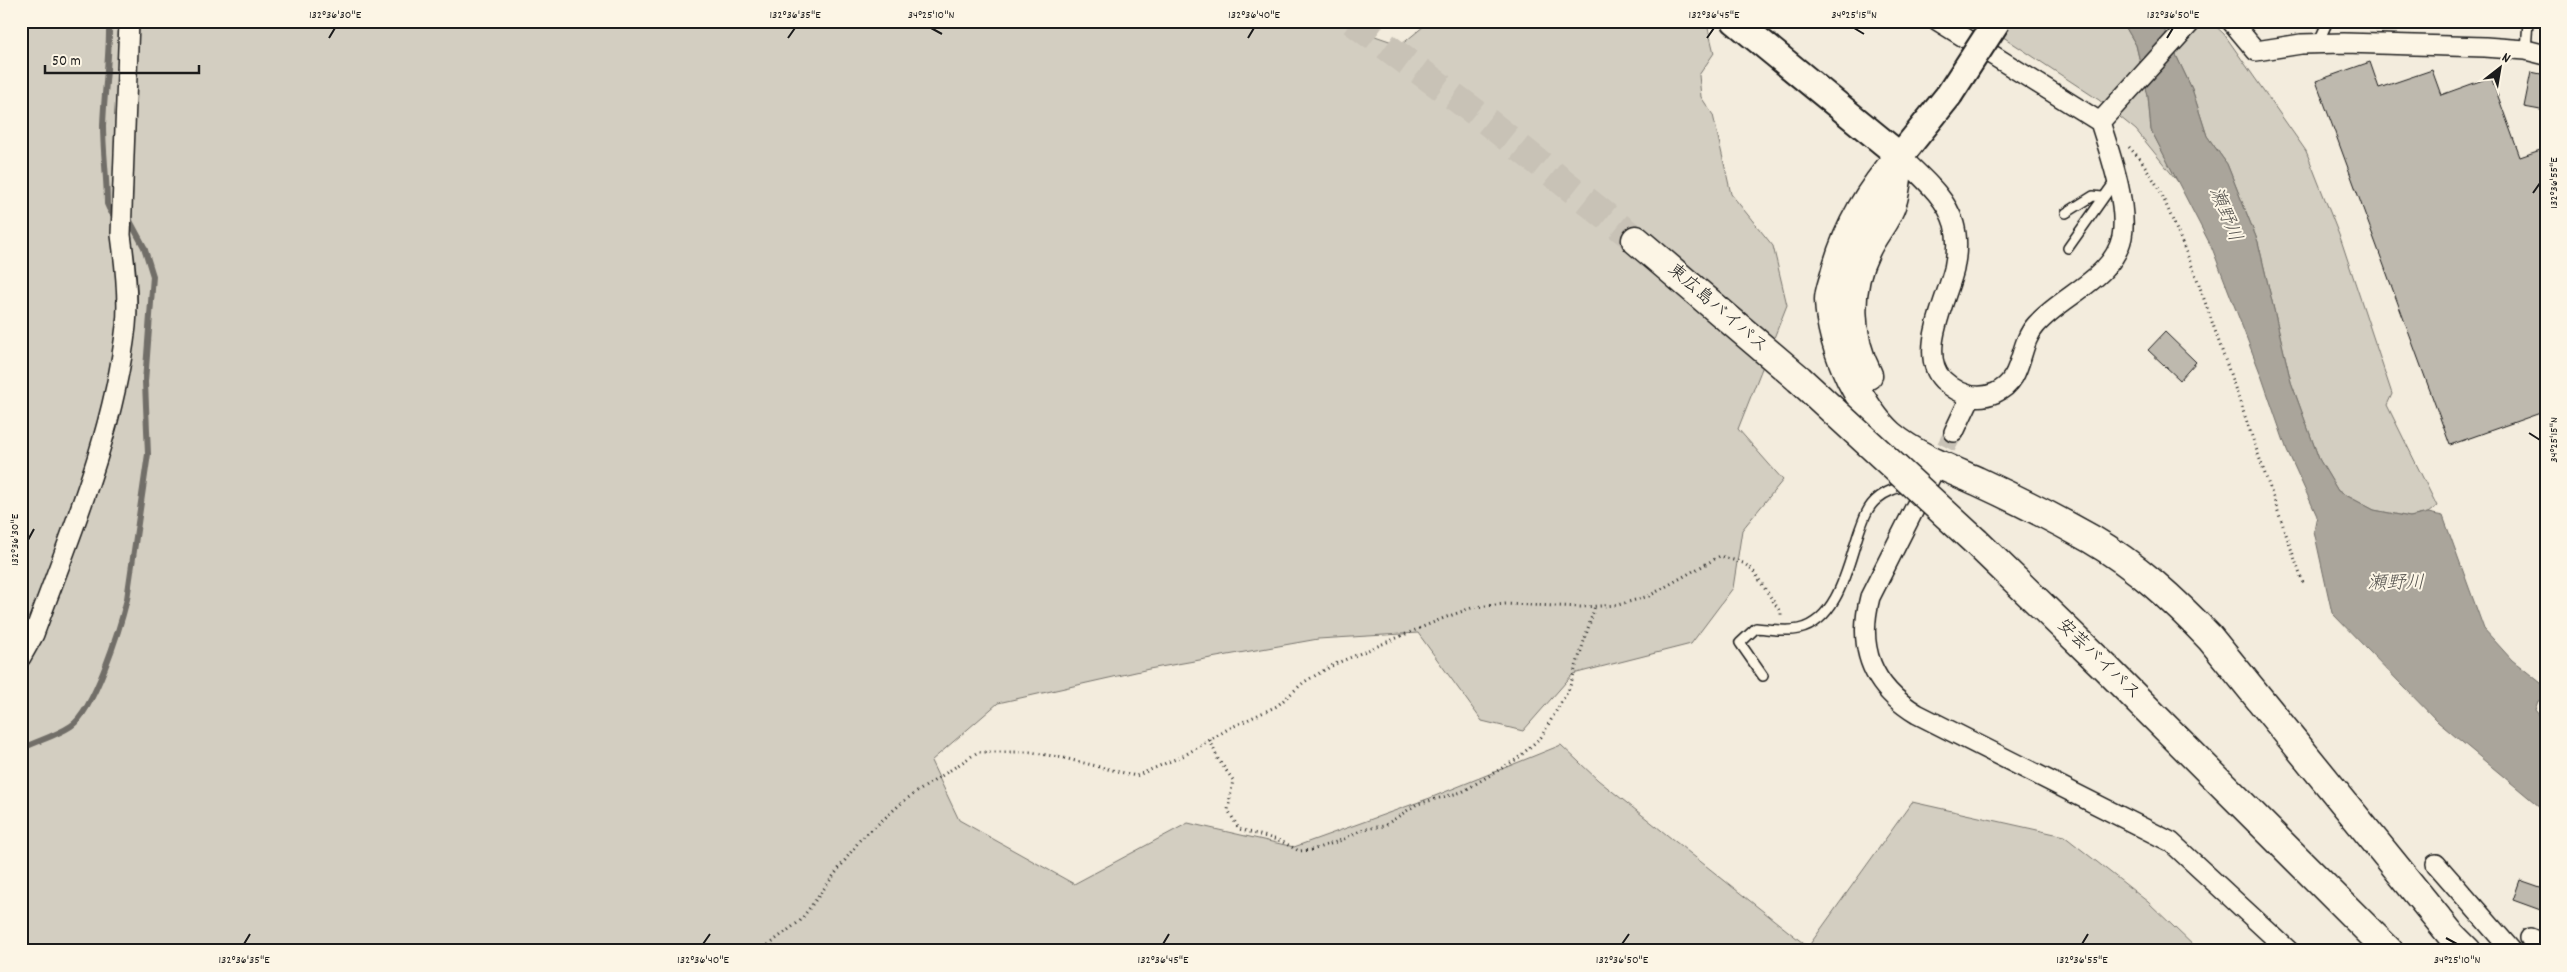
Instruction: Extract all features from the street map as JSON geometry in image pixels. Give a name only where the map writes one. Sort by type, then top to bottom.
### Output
[{"type":"highway","points":[[1900,156],[1881,178],[1852,226],[1840,253],[1829,298],[1835,337],[1845,368],[1864,403],[1890,434],[1924,457],[2042,512],[2084,536],[2136,569],[2174,600],[2210,638],[2452,936],[2467,951]]},
{"type":"highway","points":[[1900,156],[1892,204],[1866,249],[1856,274],[1851,316],[1860,360],[1880,399],[1904,422],[1932,443],[2046,496],[2100,525],[2183,589],[2266,681],[2463,925],[2488,951]]},
{"type":"highway","name":"東広島バイパス","points":[[1636,240],[1799,379]]},
{"type":"highway","name":"安芸バイパス","points":[[1799,379],[1976,542],[2106,668],[2389,951]]},
{"type":"street","points":[[21,657],[34,634],[100,453],[113,402],[126,325],[125,262],[121,235],[129,21]]},
{"type":"street","points":[[1735,21],[1900,156],[1934,189],[1954,223],[1957,245],[1954,268],[1934,335],[1934,365],[1942,379],[1957,391],[1980,397],[1996,393],[2014,379],[2022,360],[2024,344],[2036,324],[2108,266],[2121,238],[2124,219],[2104,118],[1938,21]]},
{"type":"street","points":[[1900,156],[1949,94],[1997,21]]},
{"type":"street","points":[[2104,118],[2192,21]]},
{"type":"street","points":[[2231,21],[2256,51],[2318,43],[2441,45],[2526,50],[2546,55]]},
{"type":"street","points":[[1954,432],[1971,396]]},
{"type":"street","points":[[1931,475],[1870,597],[1864,619],[1865,646],[1872,667],[1882,685],[1899,703],[1917,714],[2171,842],[2289,951]]},
{"type":"street","points":[[2436,864],[2512,951]]},
{"type":"lane","points":[[2318,43],[2328,21]]},
{"type":"lane","points":[[2526,50],[2528,21]]},
{"type":"lane","points":[[2068,248],[2102,196],[2116,180]]},
{"type":"lane","points":[[2066,213],[2093,196],[2102,196]]},
{"type":"lane","points":[[1762,676],[1740,643],[1756,628],[1797,630],[1812,625],[1830,606],[1842,584],[1866,512],[1876,499],[1892,490],[1931,475]]},
{"type":"path","points":[[2128,146],[2141,160],[2160,190],[2196,276],[2303,583]]},
{"type":"path","points":[[760,951],[800,921],[860,840],[905,800],[978,752],[1030,752],[1064,758],[1136,776],[1185,755],[1277,706],[1304,682],[1335,664],[1474,607],[1506,604],[1544,607],[1618,604],[1649,596],[1720,556],[1743,563],[1752,569],[1781,613],[1780,629]]},
{"type":"path","points":[[1210,740],[1218,759],[1233,780],[1228,810],[1239,829],[1281,840],[1299,851],[1330,845],[1364,828],[1384,826],[1417,804],[1462,792],[1517,759],[1532,747],[1569,689],[1595,606]]},
{"type":"shaded area","points":[[21,21],[1375,21],[1375,36],[1401,45],[1430,21],[1703,21],[1707,24],[1714,53],[1699,75],[1701,97],[1713,115],[1731,194],[1773,246],[1787,305],[1738,429],[1783,480],[1742,530],[1733,588],[1691,644],[1573,674],[1523,731],[1482,721],[1418,633],[1318,639],[1149,669],[998,703],[931,761],[959,820],[1074,884],[1188,823],[1294,847],[1430,798],[1561,745],[1598,780],[1808,947],[1912,802],[2064,836],[2148,902],[2199,951],[21,951]]},
{"type":"shaded area","points":[[1979,21],[2122,21],[2136,45],[2148,96],[2151,130],[2179,183],[2136,130],[2099,100]]},
{"type":"shaded area","points":[[2160,21],[2210,21],[2224,34],[2306,151],[2341,240],[2392,394],[2387,405],[2437,506],[2428,513],[2410,517],[2374,510],[2338,491],[2319,459],[2291,382],[2258,242],[2227,164],[2207,136],[2192,89]]},
{"type":"water","name":"瀬野川","points":[[2122,21],[2160,21],[2192,89],[2207,136],[2227,164],[2258,242],[2291,382],[2319,459],[2338,491],[2374,510],[2410,517],[2428,513],[2443,516],[2484,629],[2512,660],[2546,687],[2546,700],[2538,701],[2535,710],[2546,723],[2546,812],[2438,722],[2332,613],[2314,531],[2317,516],[2287,450],[2261,375],[2212,248],[2151,130],[2148,96],[2136,45]]},
{"type":"building","points":[[2370,62],[2379,88],[2432,70],[2441,95],[2491,77],[2520,157],[2546,148],[2546,411],[2450,445],[2316,81]]},
{"type":"building","points":[[2531,72],[2546,75],[2546,111],[2524,107]]},
{"type":"building","points":[[2165,332],[2196,362],[2180,380],[2148,350]]},
{"type":"building","points":[[2520,880],[2546,889],[2546,912],[2513,900]]},
{"type":"waterway","points":[[21,749],[71,726],[80,717],[97,687],[119,629],[127,599],[148,454],[145,382],[153,276],[144,247],[130,221],[115,217],[107,204],[103,126],[109,21]]},
{"type":"tunnel","points":[[1352,21],[1475,112],[1636,240]]},
{"type":"tunnel","points":[[1933,472],[1954,432]]}]
